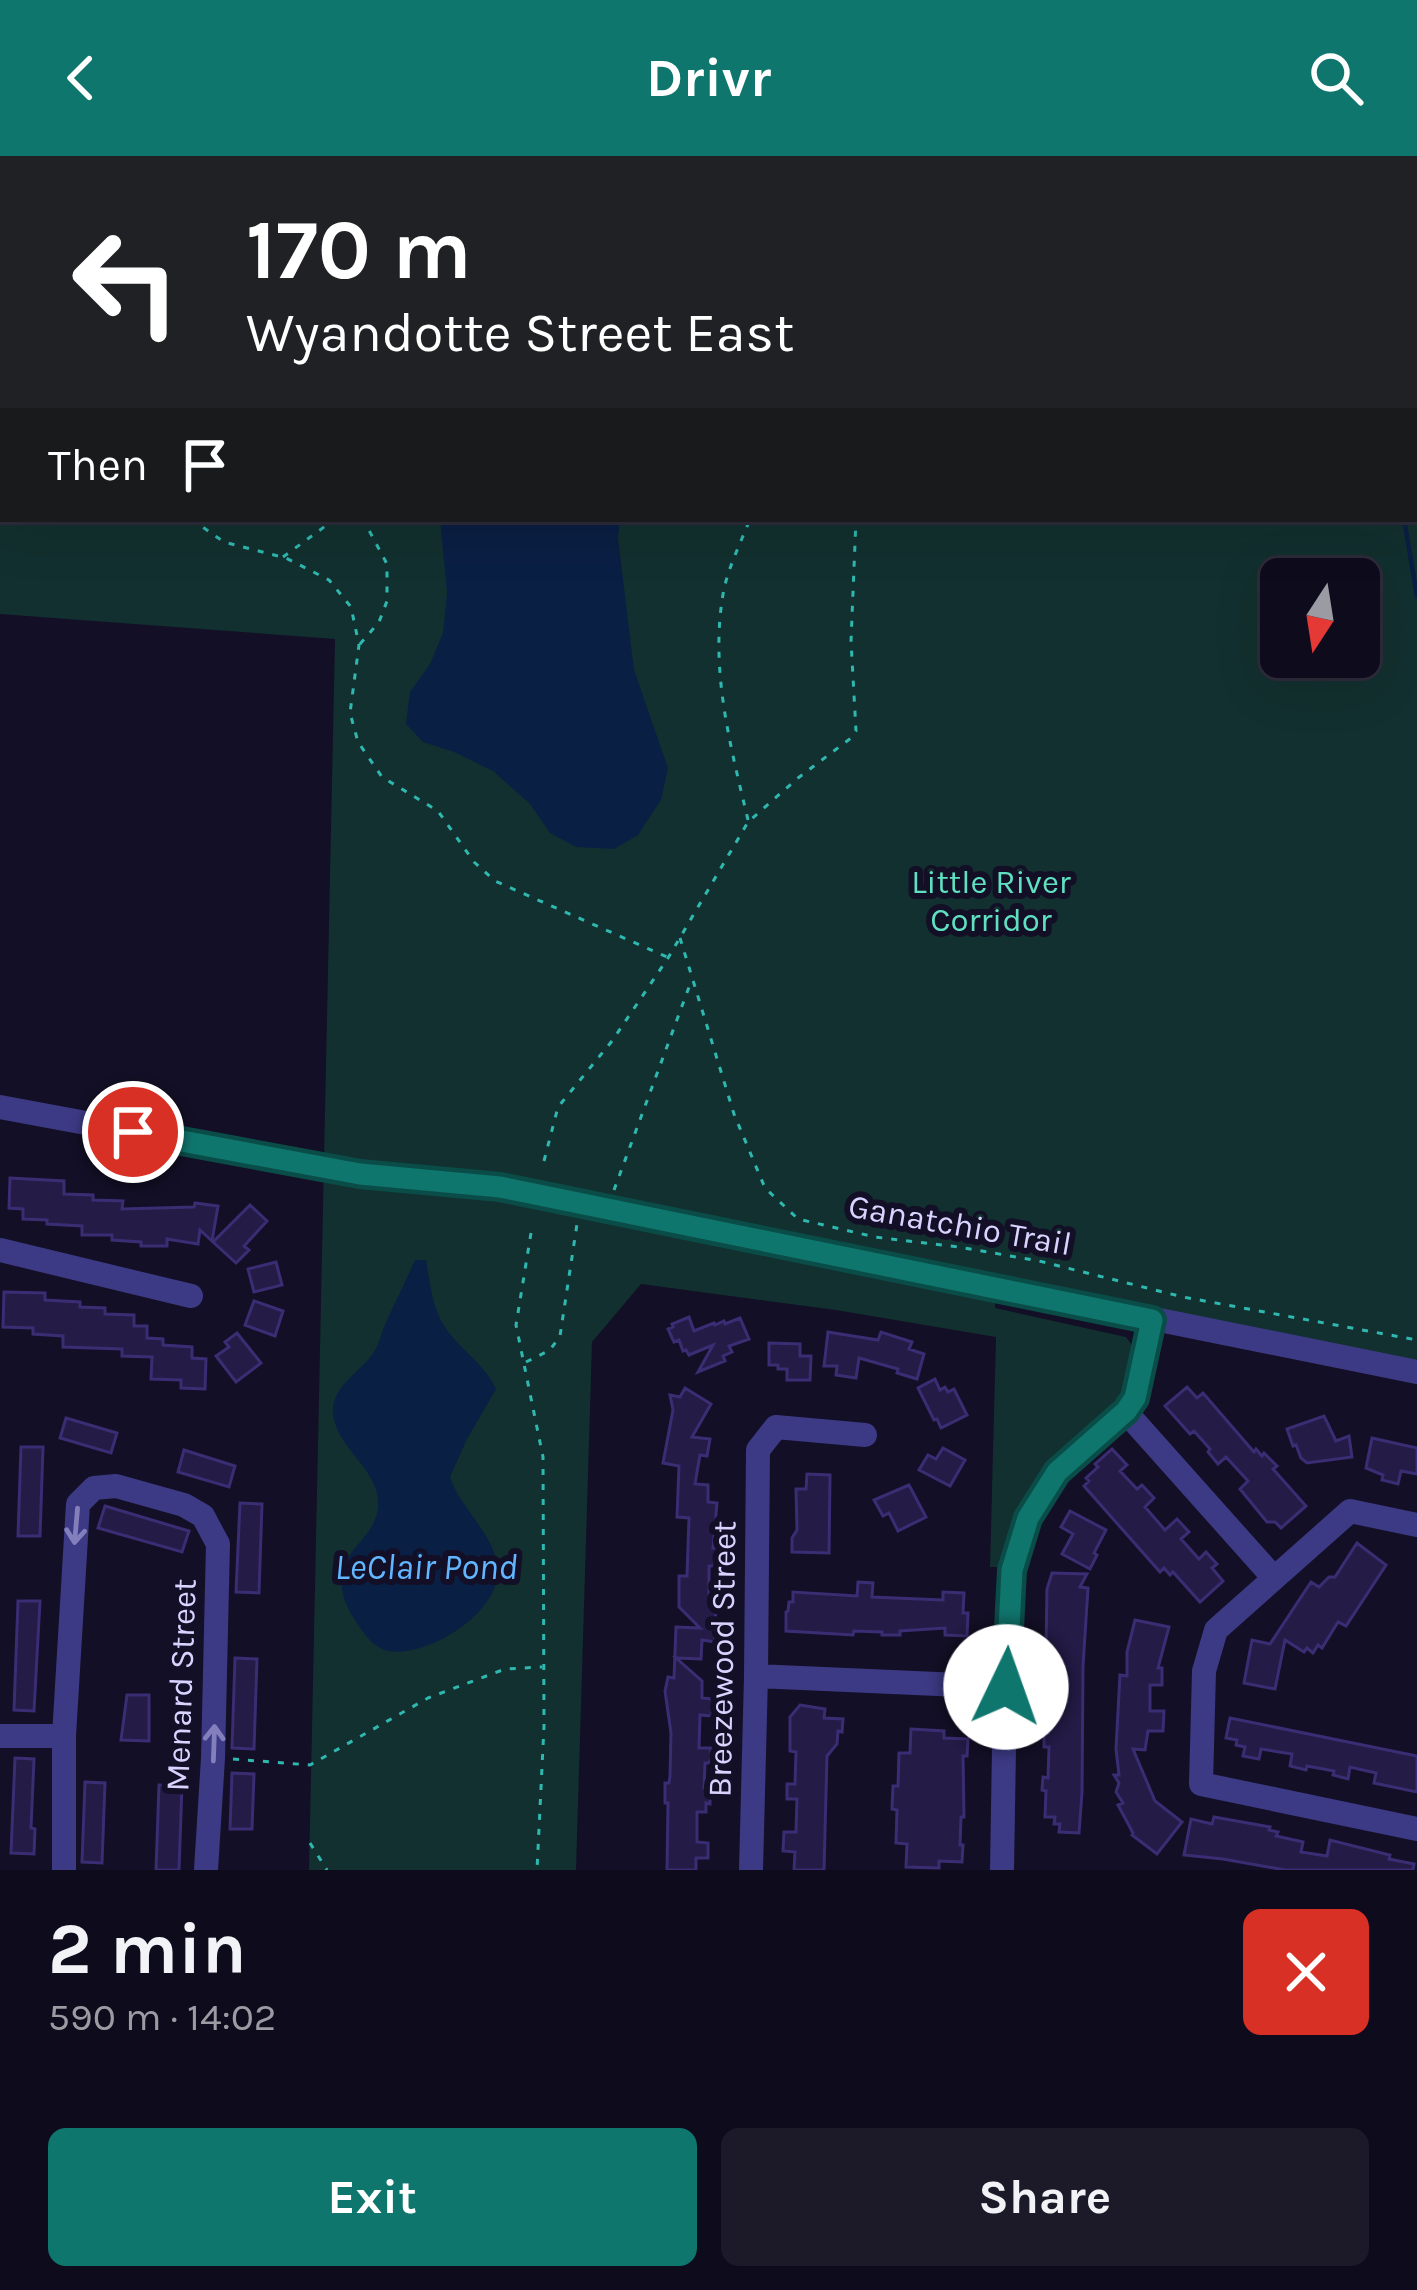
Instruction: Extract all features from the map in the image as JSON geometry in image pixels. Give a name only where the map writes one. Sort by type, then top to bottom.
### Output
[{"type":"street","points":[[0,1107],[360,1174],[500,1187],[1417,1372]]},
{"type":"street","points":[[0,1250],[191,1295]]},
{"type":"street","points":[[1003,1870],[1012,1570],[1028,1518],[1057,1472],[1135,1398],[1152,1320]]},
{"type":"street","points":[[1126,1411],[1273,1577]]},
{"type":"street","name":"Breezewood Street","points":[[751,1870],[758,1450],[776,1427],[865,1435]]},
{"type":"street","name":"Menard Street","points":[[64,1870],[64,1736],[78,1504],[94,1488],[116,1486],[184,1505],[203,1516],[218,1544],[206,1870]]},
{"type":"street","points":[[1417,1525],[1350,1511],[1216,1630],[1204,1671],[1201,1784],[1417,1828]]},
{"type":"street","points":[[756,1676],[1006,1687]]},
{"type":"street","points":[[0,1736],[64,1736]]},
{"type":"path","points":[[195,522],[224,542],[284,557],[329,580],[351,607],[359,645],[350,713],[358,742],[382,777],[438,811],[474,862],[495,881],[668,958]]},
{"type":"path","points":[[284,557],[331,522]]},
{"type":"path","points":[[359,645],[380,622],[387,601],[387,564],[365,522]]},
{"type":"path","points":[[748,822],[724,712],[718,626],[725,584],[749,522]]},
{"type":"path","points":[[544,1161],[558,1107],[612,1041],[668,958],[748,822],[856,731],[851,641],[856,522]]},
{"type":"path","name":"Ganatchio Trail","points":[[680,938],[734,1114],[765,1188],[798,1219],[875,1237],[1039,1261],[1183,1297],[1417,1340]]},
{"type":"path","points":[[613,1195],[692,978]]},
{"type":"path","points":[[524,1363],[550,1351],[560,1336],[578,1223]]},
{"type":"path","points":[[531,1233],[516,1325],[543,1457],[544,1667],[537,1870]]},
{"type":"path","points":[[213,1758],[310,1765],[428,1698],[506,1670],[544,1667]]},
{"type":"path","points":[[310,1843],[327,1870]]},
{"type":"green space","name":"Little River Corridor","points":[[0,522],[1417,522],[1417,1372],[995,1288],[995,1308],[1126,1337],[1134,1348],[1122,1395],[1068,1448],[1003,1567],[990,1567],[996,1337],[641,1284],[592,1342],[576,1870],[309,1870],[335,639],[0,614]]},
{"type":"water","points":[[440,522],[620,522],[634,670],[668,768],[661,800],[638,835],[614,849],[576,847],[550,833],[530,804],[493,771],[423,742],[406,724],[410,692],[430,664],[443,633],[447,593]]},
{"type":"water","name":"LeClair Pond","points":[[415,1260],[426,1260],[434,1303],[445,1327],[496,1389],[450,1477],[489,1541],[497,1565],[496,1582],[477,1614],[461,1628],[423,1647],[388,1651],[363,1632],[343,1594],[346,1562],[373,1524],[378,1499],[370,1476],[340,1434],[333,1410],[343,1386],[376,1349]]},
{"type":"building","points":[[10,1178],[64,1181],[64,1194],[123,1201],[122,1209],[194,1207],[195,1203],[218,1206],[212,1241],[200,1230],[198,1244],[167,1239],[167,1246],[141,1246],[141,1242],[112,1240],[112,1235],[82,1235],[82,1226],[23,1219],[23,1209],[9,1208]]},
{"type":"building","points":[[250,1205],[267,1221],[244,1246],[249,1250],[236,1263],[213,1242]]},
{"type":"building","points":[[276,1262],[282,1285],[254,1292],[248,1269]]},
{"type":"building","points":[[4,1292],[45,1293],[45,1300],[80,1302],[80,1307],[105,1308],[105,1314],[134,1315],[134,1326],[147,1326],[147,1338],[163,1339],[163,1345],[192,1347],[192,1358],[206,1359],[205,1389],[181,1388],[181,1380],[151,1379],[152,1357],[122,1356],[122,1349],[63,1347],[63,1336],[3,1327]]},
{"type":"building","points":[[254,1301],[283,1311],[275,1336],[245,1325]]},
{"type":"building","points":[[689,1317],[694,1331],[740,1318],[749,1339],[729,1346],[732,1352],[723,1356],[725,1361],[698,1372],[713,1345],[689,1355],[668,1329]]},
{"type":"building","points":[[828,1332],[878,1340],[881,1332],[912,1342],[909,1349],[924,1354],[917,1379],[859,1358],[856,1378],[836,1375],[837,1366],[824,1366]]},
{"type":"building","points":[[237,1333],[261,1363],[236,1382],[216,1356]]},
{"type":"building","points":[[769,1343],[800,1344],[800,1356],[811,1356],[810,1380],[787,1380],[787,1369],[769,1365]]},
{"type":"building","points":[[935,1379],[940,1390],[954,1389],[967,1415],[941,1428],[918,1388]]},
{"type":"building","points":[[1187,1387],[1197,1398],[1203,1393],[1254,1452],[1264,1453],[1277,1466],[1273,1469],[1306,1506],[1281,1528],[1267,1522],[1240,1489],[1248,1481],[1226,1457],[1218,1464],[1194,1431],[1190,1434],[1165,1406]]},
{"type":"building","points":[[685,1388],[711,1404],[692,1437],[710,1439],[707,1456],[700,1455],[695,1484],[708,1485],[708,1502],[717,1503],[713,1548],[722,1548],[721,1566],[709,1566],[709,1594],[716,1594],[715,1642],[702,1640],[701,1659],[676,1658],[702,1681],[702,1698],[713,1699],[712,1716],[700,1715],[699,1748],[711,1748],[704,1788],[710,1788],[710,1804],[706,1803],[706,1812],[697,1812],[697,1842],[708,1843],[708,1858],[696,1858],[696,1870],[667,1870],[665,1783],[670,1776],[671,1733],[665,1691],[668,1677],[674,1678],[676,1627],[700,1628],[679,1607],[679,1576],[687,1576],[689,1518],[677,1517],[679,1466],[663,1463],[673,1410],[670,1395],[680,1397]]},
{"type":"building","points":[[1324,1416],[1336,1441],[1349,1436],[1352,1457],[1307,1463],[1287,1429]]},
{"type":"building","points":[[66,1418],[117,1433],[111,1453],[60,1438]]},
{"type":"building","points":[[1372,1438],[1417,1448],[1417,1474],[1401,1471],[1398,1484],[1366,1468]]},
{"type":"building","points":[[21,1447],[43,1447],[40,1536],[18,1536]]},
{"type":"building","points":[[943,1448],[965,1460],[950,1486],[919,1470],[928,1455],[936,1459]]},
{"type":"building","points":[[1112,1449],[1127,1465],[1120,1471],[1154,1498],[1145,1507],[1165,1530],[1177,1519],[1189,1532],[1181,1539],[1199,1559],[1206,1552],[1217,1564],[1212,1568],[1223,1581],[1200,1602],[1173,1572],[1170,1575],[1164,1568],[1160,1572],[1084,1486],[1098,1467],[1095,1464]]},
{"type":"building","points":[[184,1450],[235,1466],[229,1487],[178,1472]]},
{"type":"building","points":[[807,1474],[830,1475],[829,1553],[792,1552],[796,1489],[806,1489]]},
{"type":"building","points":[[909,1485],[926,1517],[898,1531],[889,1513],[883,1516],[874,1500]]},
{"type":"building","points":[[240,1503],[262,1504],[259,1593],[236,1592]]},
{"type":"building","points":[[105,1506],[189,1531],[182,1552],[98,1528]]},
{"type":"building","points":[[1070,1511],[1106,1530],[1090,1569],[1062,1554],[1073,1534],[1061,1527]]},
{"type":"building","points":[[1357,1543],[1386,1565],[1346,1626],[1338,1622],[1322,1648],[1318,1645],[1313,1653],[1285,1640],[1275,1689],[1244,1683],[1252,1640],[1270,1644],[1311,1582],[1319,1587],[1335,1577]]},
{"type":"building","points":[[1052,1573],[1087,1574],[1080,1587],[1088,1588],[1079,1833],[1059,1832],[1055,1817],[1045,1817],[1046,1791],[1042,1790],[1043,1777],[1048,1778],[1049,1747],[1044,1747],[1047,1681],[1053,1681],[1054,1652],[1046,1650],[1047,1589]]},
{"type":"building","points":[[858,1582],[873,1583],[872,1597],[943,1600],[943,1592],[964,1593],[967,1636],[945,1635],[945,1628],[900,1631],[900,1635],[786,1631],[793,1592],[857,1596]]},
{"type":"building","points":[[18,1601],[40,1601],[34,1711],[14,1710]]},
{"type":"building","points":[[1135,1620],[1169,1627],[1158,1668],[1162,1668],[1162,1685],[1150,1685],[1150,1711],[1164,1711],[1163,1731],[1148,1731],[1145,1750],[1133,1749],[1155,1801],[1182,1822],[1157,1854],[1132,1835],[1118,1805],[1123,1803],[1114,1775],[1119,1775],[1120,1675],[1127,1676]]},
{"type":"building","points":[[235,1658],[257,1659],[254,1749],[232,1748]]},
{"type":"building","points":[[127,1695],[149,1695],[149,1741],[121,1740]]},
{"type":"building","points":[[800,1705],[825,1709],[824,1718],[843,1719],[837,1744],[827,1756],[824,1870],[794,1870],[795,1852],[783,1851],[784,1832],[796,1832],[797,1799],[787,1799],[787,1784],[795,1784],[790,1717]]},
{"type":"building","points":[[1230,1718],[1417,1756],[1417,1792],[1374,1783],[1376,1773],[1350,1767],[1348,1779],[1333,1775],[1334,1771],[1290,1766],[1292,1754],[1261,1749],[1259,1759],[1243,1756],[1245,1747],[1226,1738]]},
{"type":"building","points":[[911,1729],[944,1731],[944,1738],[968,1739],[967,1756],[963,1756],[962,1862],[939,1861],[939,1868],[906,1867],[907,1844],[896,1843],[893,1786],[898,1786],[899,1753],[910,1753]]},
{"type":"building","points":[[15,1758],[34,1759],[34,1854],[11,1853]]},
{"type":"building","points":[[232,1773],[254,1774],[252,1829],[230,1829]]},
{"type":"building","points":[[85,1782],[105,1783],[102,1863],[82,1862]]},
{"type":"building","points":[[159,1785],[182,1785],[179,1870],[156,1870]]},
{"type":"building","points":[[1214,1817],[1270,1827],[1278,1832],[1276,1836],[1303,1842],[1301,1852],[1327,1856],[1330,1840],[1390,1855],[1389,1859],[1414,1864],[1413,1870],[1285,1870],[1184,1855],[1191,1819],[1212,1824]]},
{"type":"waterway","points":[[1405,522],[1417,596]]},
{"type":"route","points":[[133,1132],[360,1174],[500,1187],[1152,1320],[1135,1398],[1057,1472],[1028,1518],[1012,1570],[1006,1687]]}]
